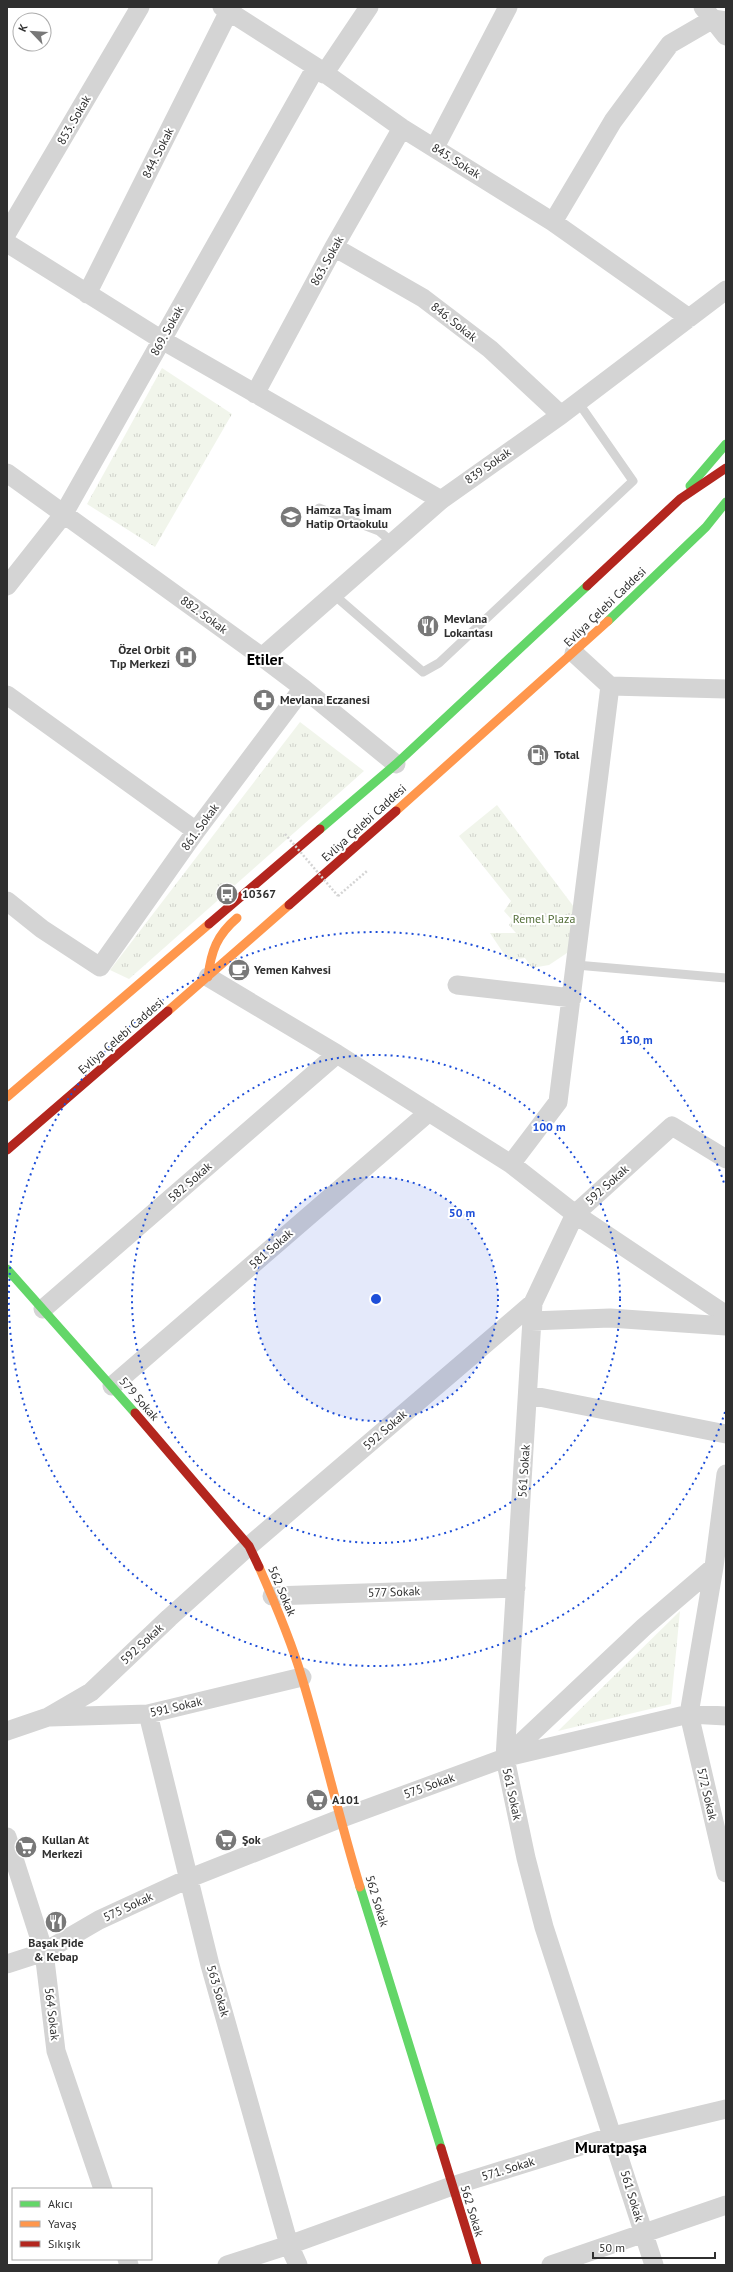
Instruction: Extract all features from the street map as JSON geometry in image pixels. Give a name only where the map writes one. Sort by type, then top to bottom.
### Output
[{"type":"main road","points":[[680,499],[712,457],[726,444]]},
{"type":"main road","name":"Evliya Çelebi Caddesi","points":[[7,1097],[396,764],[680,499],[726,468]]},
{"type":"main road","name":"Evliya Çelebi Caddesi","points":[[7,1150],[208,977],[574,653],[706,527],[726,502]]},
{"type":"main road","points":[[706,527],[726,512]]},
{"type":"main road","points":[[342,824],[396,764]]},
{"type":"main road","points":[[208,977],[212,948],[216,939],[244,912]]},
{"type":"main road","name":"579 Sokak","points":[[7,1269],[112,1386],[249,1546]]},
{"type":"main road","name":"562 Sokak","points":[[249,1546],[272,1596],[302,1677],[339,1819],[477,2265]]},
{"type":"street","name":"853. Sokak","points":[[7,233],[140,7]]},
{"type":"street","name":"869. Sokak","points":[[7,586],[63,514],[162,340],[320,70],[369,7]]},
{"type":"street","points":[[435,148],[508,7]]},
{"type":"street","name":"845. Sokak","points":[[225,9],[320,70],[402,128],[553,222],[689,318]]},
{"type":"street","name":"844. Sokak","points":[[87,294],[225,9]]},
{"type":"street","points":[[553,222],[612,120],[670,44],[714,15],[726,36]]},
{"type":"street","name":"863. Sokak","points":[[255,394],[334,247],[402,128]]},
{"type":"street","points":[[7,243],[162,340],[441,500]]},
{"type":"street","name":"846. Sokak","points":[[334,247],[423,298],[490,349],[561,415]]},
{"type":"street","name":"839 Sokak","points":[[262,657],[441,500],[561,415],[726,290]]},
{"type":"street","name":"882. Sokak","points":[[7,473],[262,657],[303,688],[396,764]]},
{"type":"street","points":[[574,653],[610,686],[726,689]]},
{"type":"street","points":[[511,1164],[558,1102],[610,686]]},
{"type":"street","name":"861. Sokak","points":[[7,901],[42,929],[100,967],[196,831],[303,688]]},
{"type":"street","points":[[7,695],[196,831]]},
{"type":"street","points":[[208,977],[337,1054],[511,1164],[575,1214],[726,1315]]},
{"type":"street","points":[[457,985],[572,998]]},
{"type":"street","name":"582 Sokak","points":[[43,1309],[337,1054]]},
{"type":"street","name":"581 Sokak","points":[[112,1386],[429,1112]]},
{"type":"street","name":"592 Sokak","points":[[7,1731],[48,1717],[91,1692],[168,1618],[249,1546],[533,1302],[575,1214],[672,1126],[726,1159]]},
{"type":"street","name":"561 Sokak","points":[[533,1302],[505,1758],[526,1858],[544,1927],[654,2265]]},
{"type":"street","points":[[531,1321],[610,1318],[726,1326]]},
{"type":"street","points":[[528,1395],[726,1434]]},
{"type":"street","points":[[688,1714],[714,1568],[726,1474]]},
{"type":"street","name":"575 Sokak","points":[[7,1964],[44,1952],[99,1920],[190,1878],[339,1819],[505,1758],[644,1627],[714,1568]]},
{"type":"street","name":"577 Sokak","points":[[272,1596],[516,1588]]},
{"type":"street","name":"591 Sokak","points":[[48,1717],[148,1714],[302,1677]]},
{"type":"street","name":"563 Sokak","points":[[148,1714],[190,1878],[210,1965],[289,2245],[298,2265]]},
{"type":"street","points":[[505,1758],[688,1714],[726,1716]]},
{"type":"street","name":"572 Sokak","points":[[688,1714],[726,1874]]},
{"type":"street","name":"564 Sokak","points":[[7,1837],[44,1952],[56,2051],[103,2188]]},
{"type":"street","name":"571. Sokak","points":[[226,2265],[289,2245],[452,2186],[613,2136],[726,2109]]},
{"type":"street","points":[[551,2265],[726,2205]]},
{"type":"lane","points":[[333,594],[423,672],[439,663],[633,481],[578,402]]},
{"type":"lane","points":[[319,508],[379,532],[392,542]]},
{"type":"lane","points":[[576,965],[726,978]]},
{"type":"path","points":[[285,834],[338,896],[367,871]]},
{"type":"green space","points":[[162,368],[232,414],[155,547],[87,504]]},
{"type":"green space","points":[[300,722],[364,771],[129,979],[110,970]]},
{"type":"green space","name":"Remel Plaza","points":[[497,805],[577,911],[570,951],[549,965],[532,968],[525,958],[508,960],[490,933],[516,933],[509,925],[512,920],[504,911],[511,901],[459,836]]},
{"type":"green space","points":[[680,1611],[671,1704],[558,1731]]},
{"type":"traffic: fast","points":[[690,486],[726,444]]},
{"type":"traffic: fast","points":[[608,621],[706,527],[726,502]]},
{"type":"traffic: fast","points":[[320,829],[396,764],[587,586]]},
{"type":"traffic: fast","points":[[7,1269],[135,1413]]},
{"type":"traffic: fast","points":[[360,1887],[441,2148]]},
{"type":"traffic: slow","points":[[396,811],[608,621]]},
{"type":"traffic: slow","points":[[168,1011],[289,905]]},
{"type":"traffic: slow","points":[[208,977],[211,959],[216,944],[224,931],[237,918]]},
{"type":"traffic: slow","points":[[7,1097],[209,924]]},
{"type":"traffic: slow","points":[[259,1567],[298,1664],[360,1887]]},
{"type":"traffic: jam","points":[[587,586],[680,499],[726,468]]},
{"type":"traffic: jam","points":[[289,905],[396,811]]},
{"type":"traffic: jam","points":[[209,924],[320,829]]},
{"type":"traffic: jam","points":[[7,1150],[168,1011]]},
{"type":"traffic: jam","points":[[135,1413],[249,1546],[259,1567]]},
{"type":"traffic: jam","points":[[441,2148],[477,2265]]},
{"type":"place","name":"Hamza Taş İmam Hatip Ortaokulu","points":[[291,517]]},
{"type":"place","name":"Mevlana Lokantası","points":[[428,626]]},
{"type":"place","name":"Özel Orbit Tıp Merkezi","points":[[186,657]]},
{"type":"place","name":"Mevlana Eczanesi","points":[[264,700]]},
{"type":"place","name":"Total","points":[[538,755]]},
{"type":"place","name":"10367","points":[[227,894]]},
{"type":"place","name":"Yemen Kahvesi","points":[[239,970]]},
{"type":"place","name":"A101","points":[[317,1800]]},
{"type":"place","name":"Şok","points":[[226,1840]]},
{"type":"place","name":"Kullan At Merkezi","points":[[26,1847]]},
{"type":"place","name":"Başak Pide & Kebap","points":[[56,1922]]},
{"type":"district","name":"Etiler","points":[[265,659]]},
{"type":"district","name":"Muratpaşa","points":[[611,2147]]}]
